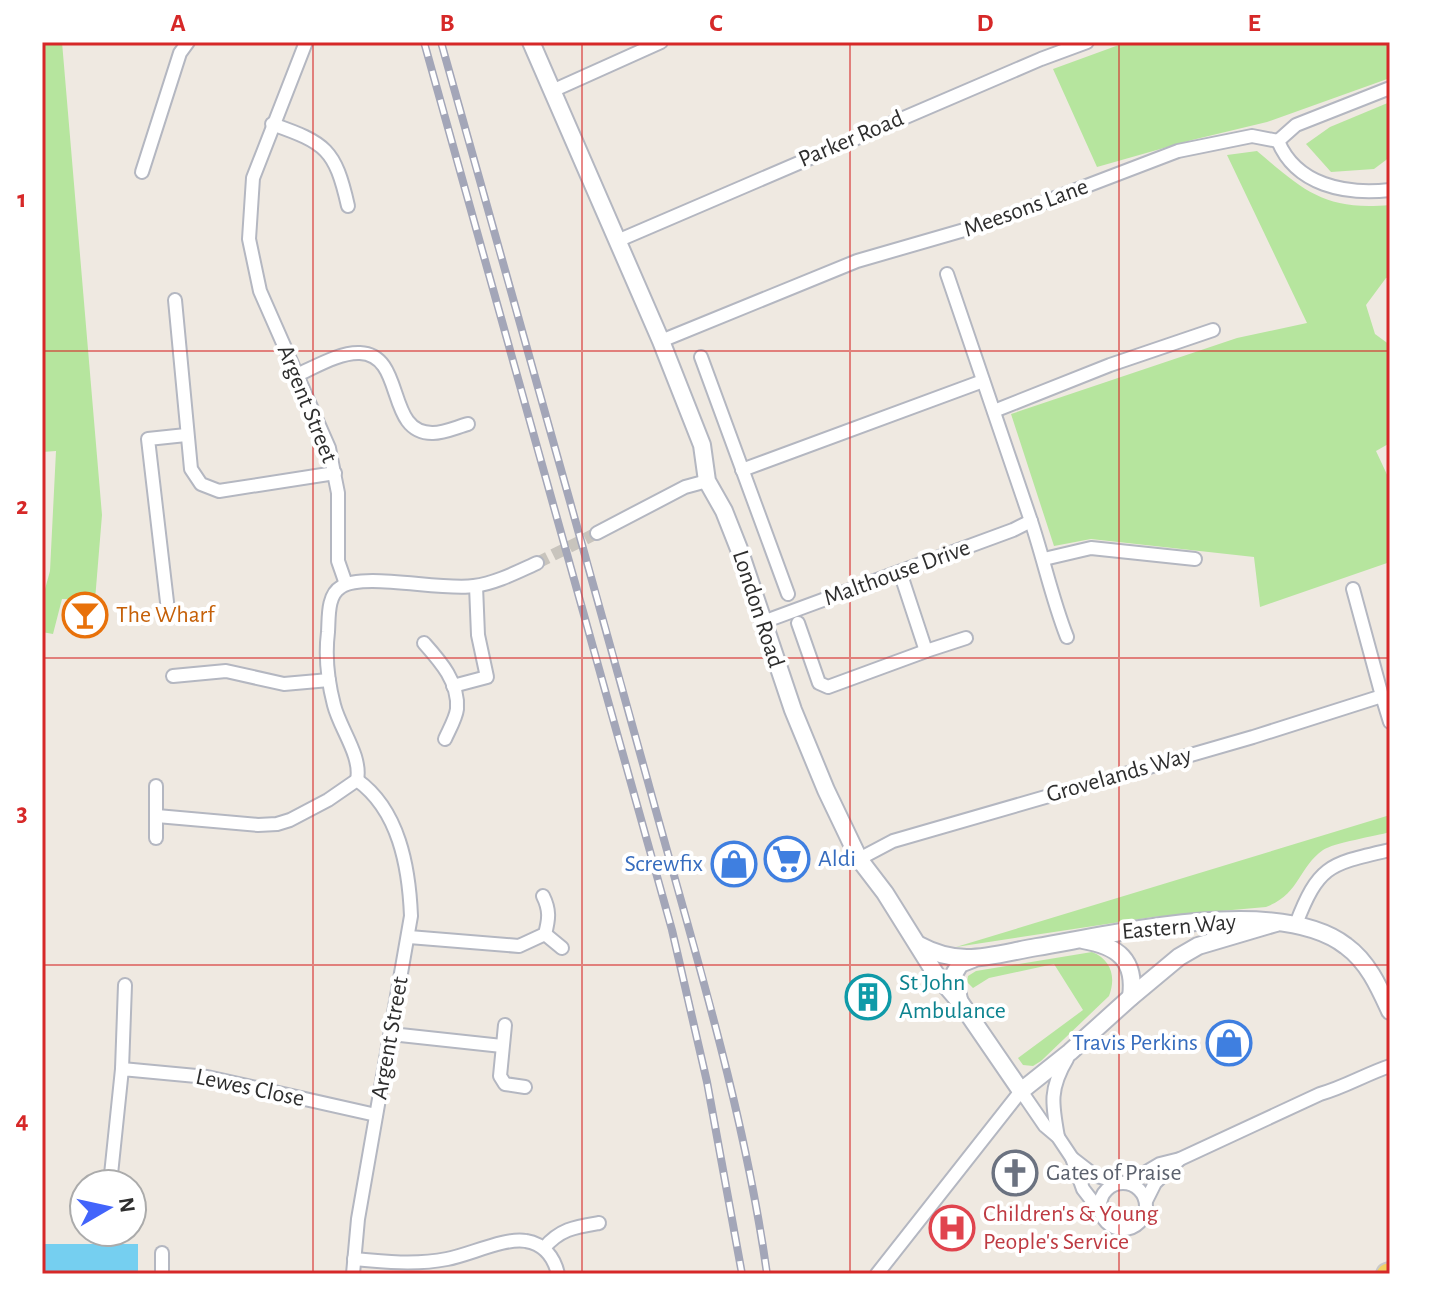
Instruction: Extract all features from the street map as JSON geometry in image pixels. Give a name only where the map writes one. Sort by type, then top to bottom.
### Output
[{"type":"street","points":[[142,172],[180,53],[188,42]]},
{"type":"street","name":"Argent Street","points":[[306,42],[253,178],[249,239],[260,291],[329,448],[335,473],[340,519],[338,561],[346,584],[338,588],[331,601],[327,637],[329,680],[341,727],[357,761],[357,780],[373,793],[382,806],[402,853],[410,893],[409,937],[358,1219],[353,1274]]},
{"type":"street","name":"London Road","points":[[531,42],[661,341],[702,445],[707,481],[724,511],[739,549],[793,710],[859,859],[935,973],[960,1002],[1045,1126],[1058,1137],[1072,1158],[1083,1189],[1100,1211]]},
{"type":"street","points":[[552,91],[661,42]]},
{"type":"street","name":"Parker Road","points":[[617,241],[1087,42]]},
{"type":"street","points":[[1390,88],[1296,125],[1278,141],[1287,161],[1321,183],[1351,191],[1390,190]]},
{"type":"street","points":[[272,124],[321,145],[330,155],[343,182],[348,206]]},
{"type":"street","name":"Meesons Lane","points":[[661,341],[857,261],[992,222],[1178,151],[1252,136],[1278,141]]},
{"type":"street","points":[[947,274],[1044,559],[1050,593],[1067,637]]},
{"type":"street","points":[[175,300],[186,435],[191,469],[201,484],[219,491],[335,473]]},
{"type":"street","points":[[994,411],[1110,365],[1213,330]]},
{"type":"street","points":[[297,375],[342,356],[362,353],[382,362],[402,412],[411,425],[423,432],[435,433],[468,424]]},
{"type":"street","points":[[701,357],[788,594]]},
{"type":"street","points":[[742,470],[983,381]]},
{"type":"street","points":[[167,602],[148,439],[186,435]]},
{"type":"street","points":[[597,533],[685,487],[707,481]]},
{"type":"street","name":"Malthouse Drive","points":[[763,622],[1031,521]]},
{"type":"street","points":[[1044,559],[1091,548],[1195,559]]},
{"type":"street","points":[[346,584],[369,580],[420,586],[476,586],[537,563]]},
{"type":"street","points":[[900,572],[926,651]]},
{"type":"street","points":[[453,686],[487,677],[478,635],[476,586]]},
{"type":"street","points":[[1353,589],[1390,722]]},
{"type":"street","points":[[798,623],[819,683],[828,687],[966,638]]},
{"type":"street","points":[[424,643],[444,665],[453,686],[457,710],[445,739]]},
{"type":"street","points":[[173,676],[226,671],[284,684],[329,680]]},
{"type":"street","name":"Grovelands Way","points":[[859,859],[893,841],[1253,737],[1382,696]]},
{"type":"street","points":[[157,816],[277,824],[328,800],[357,780]]},
{"type":"street","points":[[156,786],[156,838]]},
{"type":"street","points":[[1296,924],[1307,893],[1318,877],[1333,865],[1390,850]]},
{"type":"street","points":[[543,896],[549,919],[545,934]]},
{"type":"street","name":"Eastern Way","points":[[918,944],[943,957],[975,958],[1155,926],[1255,921],[1296,924],[1332,936],[1365,963],[1390,1011]]},
{"type":"street","name":"Eastern Way","points":[[1021,1091],[1171,962],[1198,946],[1276,923]]},
{"type":"street","points":[[409,937],[519,946],[545,934]]},
{"type":"street","points":[[545,934],[562,948]]},
{"type":"street","name":"Eastern Way","points":[[1082,940],[1112,948],[1123,957],[1132,975],[1131,997]]},
{"type":"street","points":[[960,1002],[954,974],[960,964],[975,958]]},
{"type":"street","points":[[112,1168],[122,1069],[125,985]]},
{"type":"street","points":[[505,1025],[500,1076],[505,1084],[525,1087]]},
{"type":"street","points":[[391,1034],[502,1046]]},
{"type":"street","name":"London Road","points":[[1058,1137],[1053,1089],[1070,1052]]},
{"type":"street","points":[[1180,1159],[1155,1183],[1146,1201],[1145,1215],[1131,1228],[1109,1225],[1100,1211],[1100,1203],[1107,1189],[1390,1066]]},
{"type":"street","name":"Lewes Close","points":[[122,1069],[207,1077],[376,1115]]},
{"type":"street","points":[[877,1274],[1021,1091]]},
{"type":"street","name":"London Road","points":[[1072,1158],[1094,1175],[1125,1183]]},
{"type":"street","points":[[1125,1183],[1140,1190],[1146,1201]]},
{"type":"street","points":[[544,1248],[555,1235],[568,1228],[599,1223]]},
{"type":"street","points":[[354,1259],[428,1262],[520,1240],[544,1248],[551,1255],[558,1274]]},
{"type":"street","points":[[162,1253],[162,1274]]},
{"type":"green space","points":[[42,42],[62,42],[102,515],[95,600],[62,599],[53,634],[42,632],[42,600],[50,571],[56,451],[42,452]]},
{"type":"green space","points":[[1127,42],[1390,42],[1390,78],[1267,122],[1097,167],[1053,69]]},
{"type":"green space","points":[[1390,102],[1390,157],[1374,169],[1331,172],[1306,144],[1330,127]]},
{"type":"green space","points":[[1257,151],[1288,177],[1317,195],[1348,205],[1390,205],[1390,277],[1366,305],[1375,334],[1390,345],[1390,443],[1376,451],[1390,481],[1390,562],[1260,607],[1254,557],[1091,539],[1054,546],[1011,414],[1237,338],[1307,323],[1227,155]]},
{"type":"green space","points":[[1390,815],[1390,832],[1323,850],[1286,895],[1266,907],[1153,917],[956,947]]},
{"type":"green space","points":[[1092,952],[1099,955],[1111,970],[1109,996],[1041,1061],[1033,1066],[1023,1065],[1018,1058],[1083,1010],[1054,964],[989,978],[973,988],[967,982],[968,976],[976,971]]},
{"type":"water","points":[[42,1244],[68,1244],[68,1248],[138,1248],[138,1274],[42,1274]]},
{"type":"tunnel","points":[[537,563],[597,533]]},
{"type":"railway","points":[[424,42],[672,930],[707,1082],[742,1274]]},
{"type":"railway","points":[[441,42],[715,1026],[745,1150],[767,1274]]},
{"type":"place","name":"The Wharf","points":[[85,615]]},
{"type":"place","name":"Aldi","points":[[787,859]]},
{"type":"place","name":"Screwfix","points":[[734,864]]},
{"type":"place","name":"St John Ambulance","points":[[868,997]]},
{"type":"place","name":"Travis Perkins","points":[[1229,1043]]},
{"type":"place","name":"Gates of Praise","points":[[1015,1173]]},
{"type":"place","name":"Children's & Young People's Service","points":[[952,1228]]}]
